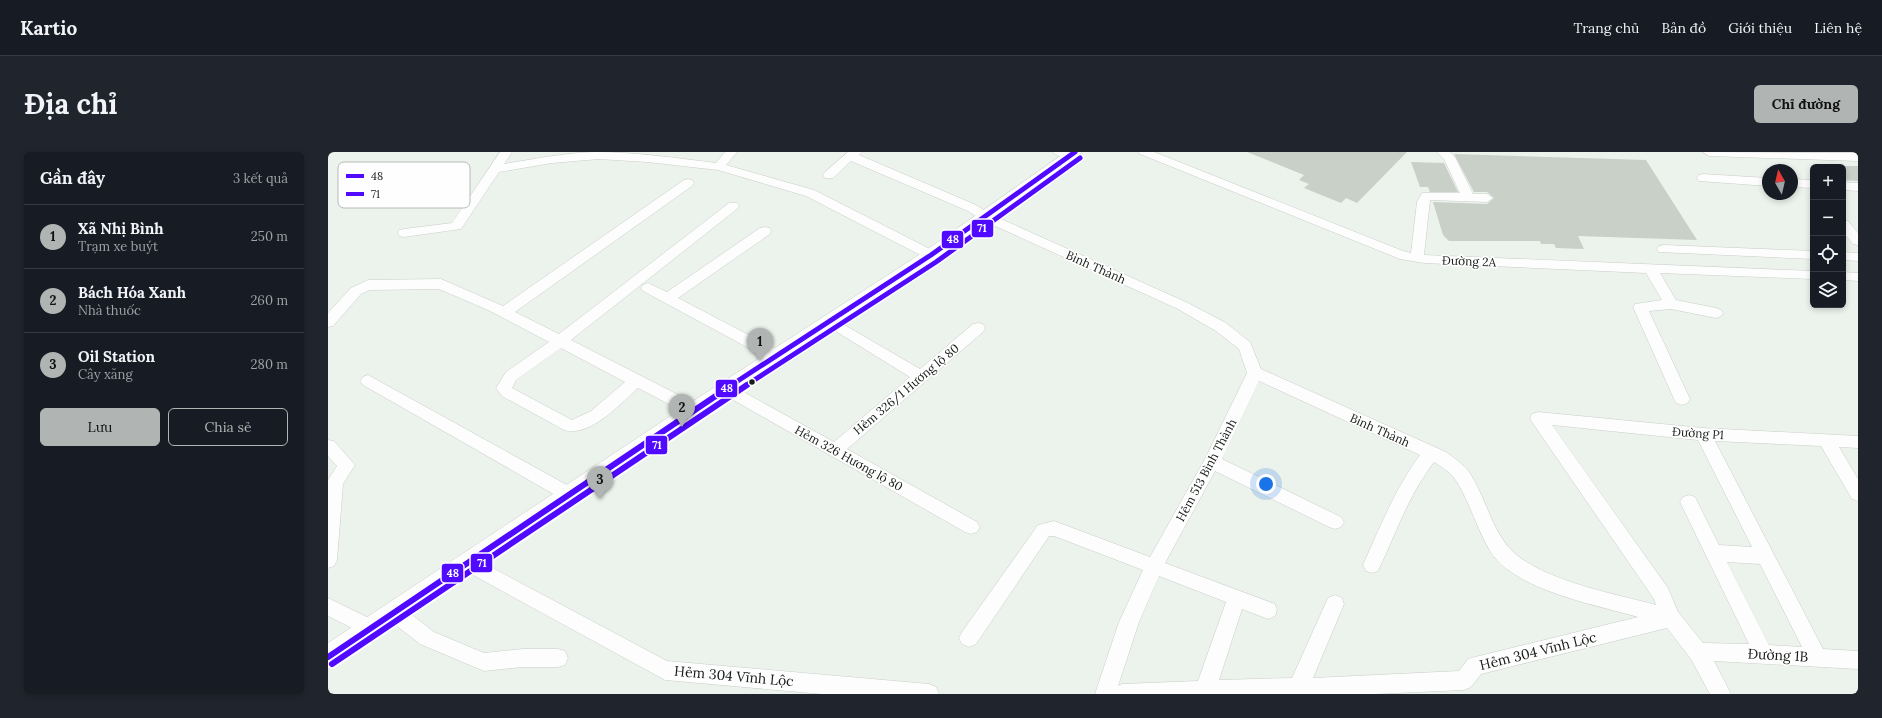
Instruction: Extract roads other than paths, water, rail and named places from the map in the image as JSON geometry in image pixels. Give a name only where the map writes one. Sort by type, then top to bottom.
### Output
[{"type":"main road","points":[[328,657],[694,410],[986,217],[1068,153]]},
{"type":"street","points":[[470,206],[506,152]]},
{"type":"street","points":[[719,167],[730,152]]},
{"type":"street","name":"Đường 2A","points":[[1144,152],[1400,255],[1417,258],[1810,275]]},
{"type":"street","points":[[1443,152],[1449,156],[1468,197]]},
{"type":"street","points":[[1709,152],[1858,157]]},
{"type":"street","points":[[828,175],[853,154]]},
{"type":"street","name":"Bình Thành","points":[[853,154],[972,208],[986,217],[1180,305],[1221,327],[1245,346],[1255,373],[1440,457],[1458,471],[1468,485],[1479,512],[1504,556],[1523,570],[1558,586],[1671,618]]},
{"type":"street","points":[[495,169],[552,159],[599,155],[647,158],[719,167],[787,185],[810,193],[930,255]]},
{"type":"street","points":[[1703,178],[1762,182]]},
{"type":"street","points":[[504,313],[688,183]]},
{"type":"street","points":[[1798,184],[1810,186]]},
{"type":"street","points":[[1846,186],[1858,187]]},
{"type":"street","points":[[1417,258],[1423,202],[1425,197],[1430,195],[1487,198]]},
{"type":"street","points":[[636,381],[590,420],[576,426],[570,426],[506,392],[504,388],[511,376],[559,342],[733,206]]},
{"type":"street","points":[[404,233],[456,226],[468,208]]},
{"type":"street","points":[[1846,227],[1858,241]]},
{"type":"street","points":[[668,298],[764,231]]},
{"type":"street","points":[[1664,249],[1810,255]]},
{"type":"street","points":[[1846,256],[1858,257]]},
{"type":"street","points":[[1650,268],[1671,304]]},
{"type":"street","points":[[1846,276],[1858,277]]},
{"type":"street","points":[[328,322],[356,291],[368,285],[441,284],[504,313],[694,410]]},
{"type":"street","points":[[648,288],[776,356]]},
{"type":"street","points":[[1682,399],[1640,307],[1671,304],[1716,313]]},
{"type":"street","points":[[829,321],[921,377]]},
{"type":"street","name":"Hẻm 326/1 Hương lộ 80","points":[[835,450],[978,328]]},
{"type":"street","name":"Hẻm 513 Bình Thành","points":[[1105,694],[1129,622],[1154,566],[1212,462],[1255,373]]},
{"type":"street","points":[[368,381],[570,495]]},
{"type":"street","name":"Hẻm 326 Hương lộ 80","points":[[726,390],[971,527]]},
{"type":"street","name":"Đường P1","points":[[1671,618],[1661,594],[1538,418],[1703,434],[1858,442]]},
{"type":"street","points":[[1703,434],[1818,658]]},
{"type":"street","points":[[1826,440],[1858,494]]},
{"type":"street","points":[[328,446],[347,465],[335,483],[328,560]]},
{"type":"street","points":[[1372,565],[1398,504],[1413,477],[1430,453]]},
{"type":"street","points":[[1212,462],[1335,522]]},
{"type":"street","points":[[1689,502],[1764,654]]},
{"type":"street","points":[[969,638],[1044,530],[1054,528],[1268,610]]},
{"type":"street","points":[[1714,553],[1765,556]]},
{"type":"street","name":"Hẻm 304 Vĩnh Lộc","points":[[468,563],[665,670],[817,688],[929,694]]},
{"type":"street","points":[[1195,692],[1237,597]]},
{"type":"street","points":[[1299,691],[1335,604]]},
{"type":"street","points":[[328,607],[372,628]]},
{"type":"street","points":[[395,613],[427,638],[484,662],[523,658],[558,658]]},
{"type":"street","points":[[1671,618],[1698,652],[1721,694]]},
{"type":"street","name":"Hẻm 304 Vĩnh Lộc","points":[[1122,694],[1299,691],[1464,680],[1475,666],[1671,618]]},
{"type":"street","name":"Đường 1B","points":[[1698,652],[1764,654],[1858,660]]},
{"type":"place","name":"Xã Nhị Bình","points":[[760,361]]},
{"type":"place","name":"Bách Hóa Xanh","points":[[682,427]]},
{"type":"place","name":"Oil Station","points":[[600,499]]}]
